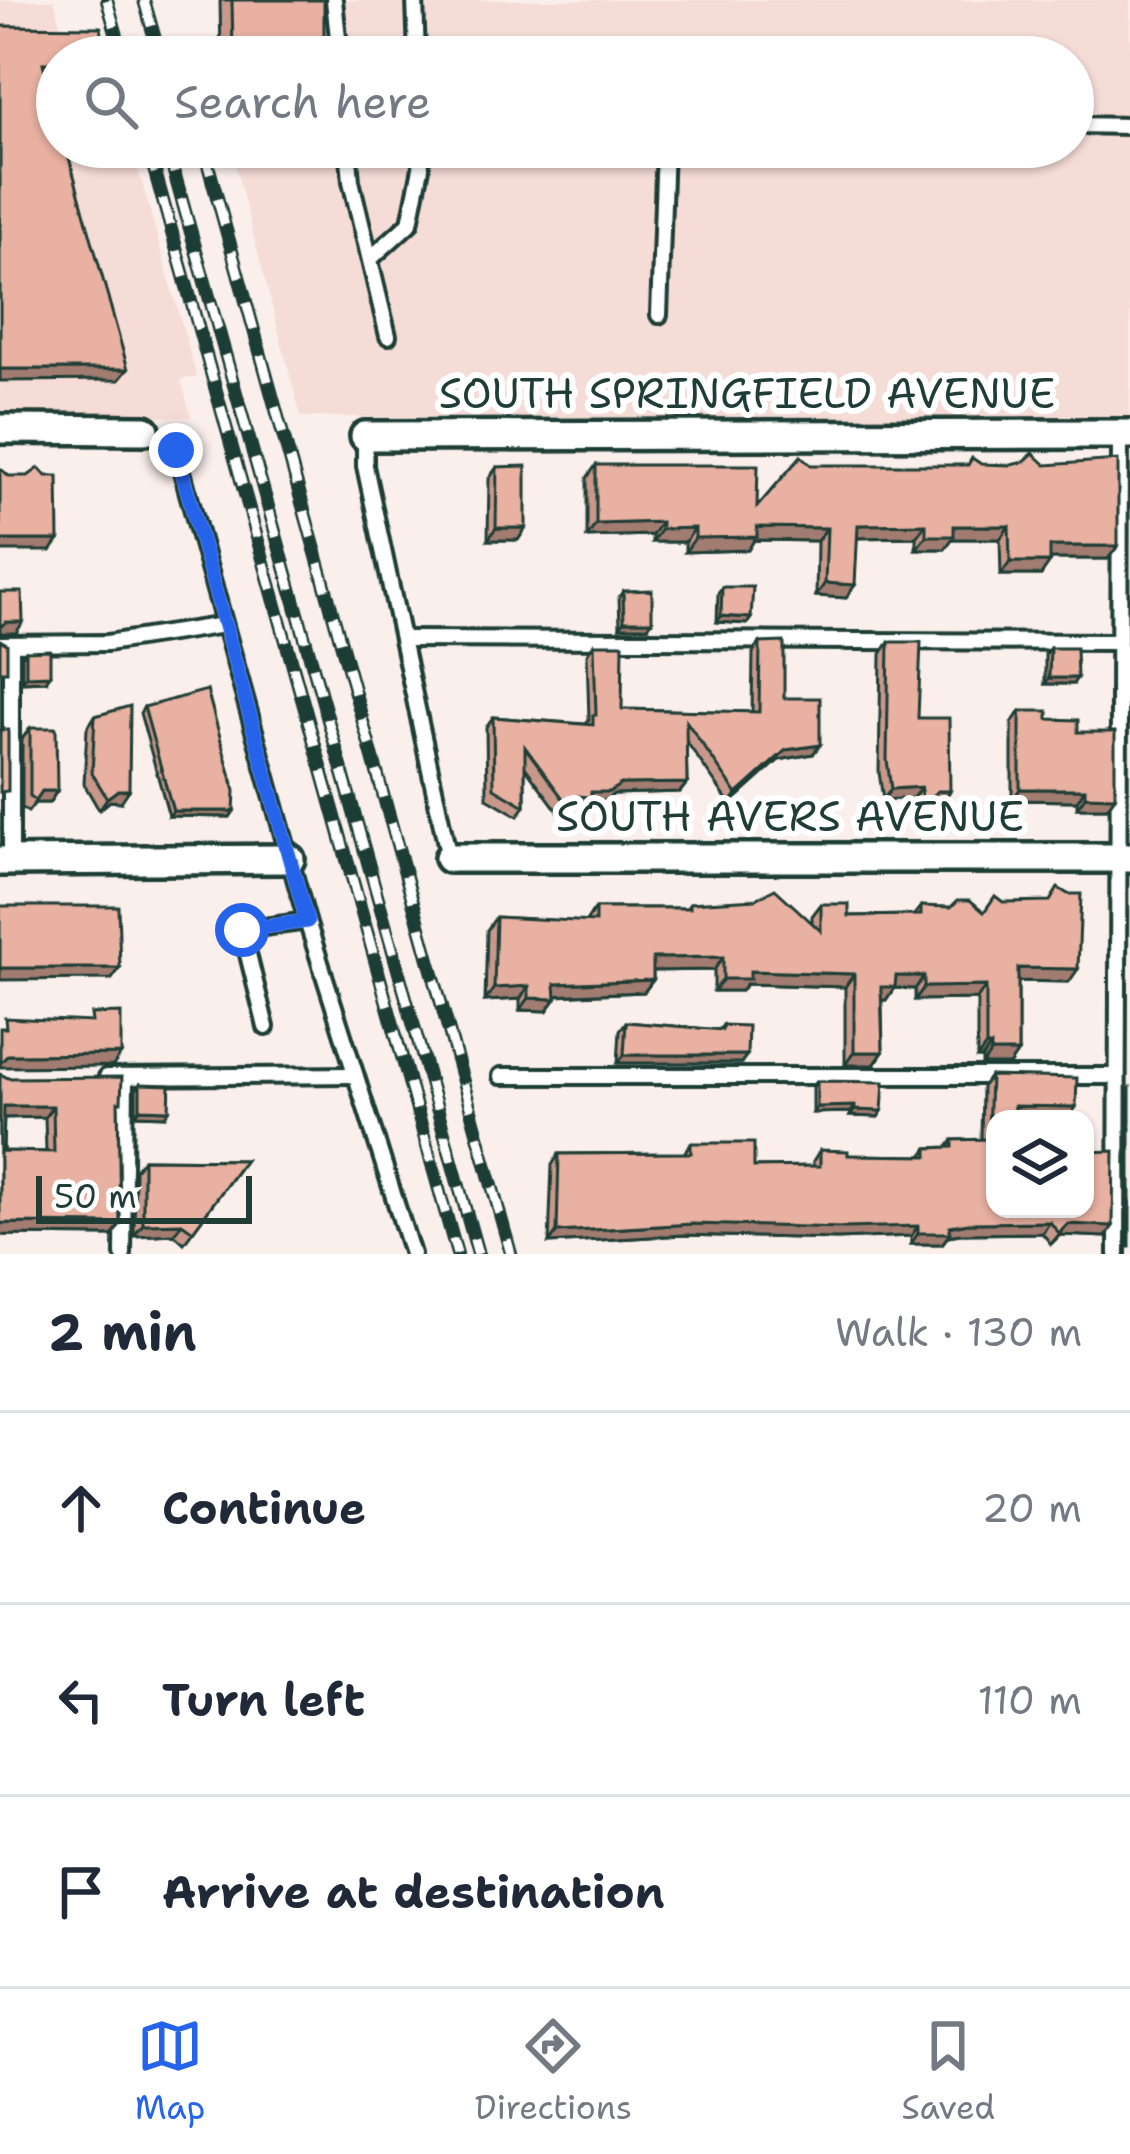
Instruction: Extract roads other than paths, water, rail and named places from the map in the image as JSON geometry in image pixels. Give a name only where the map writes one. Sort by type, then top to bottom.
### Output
[{"type":"street","points":[[0,429],[145,430]]},
{"type":"street","name":"SOUTH SPRINGFIELD AVENUE","points":[[365,436],[1125,434]]},
{"type":"street","name":"SOUTH AVERS AVENUE","points":[[449,858],[1124,858]]},
{"type":"street","points":[[5,861],[290,859]]},
{"type":"lane","points":[[334,0],[338,36]]},
{"type":"lane","points":[[415,0],[416,36]]},
{"type":"lane","points":[[1094,125],[1130,126]]},
{"type":"lane","points":[[350,168],[388,336]]},
{"type":"lane","points":[[370,259],[410,223],[421,168]]},
{"type":"lane","points":[[659,315],[664,168]]},
{"type":"lane","points":[[145,430],[176,450],[352,1075],[412,1254]]},
{"type":"lane","points":[[1117,1254],[1124,858],[1119,642],[1125,434]]},
{"type":"lane","points":[[365,436],[365,466],[449,858]]},
{"type":"lane","points":[[5,861],[5,644],[107,643],[224,625]]},
{"type":"lane","points":[[402,639],[1119,642]]},
{"type":"lane","points":[[266,1027],[242,930],[307,921]]},
{"type":"lane","points":[[84,1077],[352,1075]]},
{"type":"lane","points":[[501,1076],[1118,1076]]},
{"type":"lane","points":[[123,1254],[125,1077]]},
{"type":"railway","points":[[107,0],[117,36]]},
{"type":"railway","points":[[144,0],[154,36]]},
{"type":"railway","points":[[154,168],[457,1254]]},
{"type":"railway","points":[[173,168],[478,1254]]},
{"type":"railway","points":[[209,168],[511,1254]]}]
